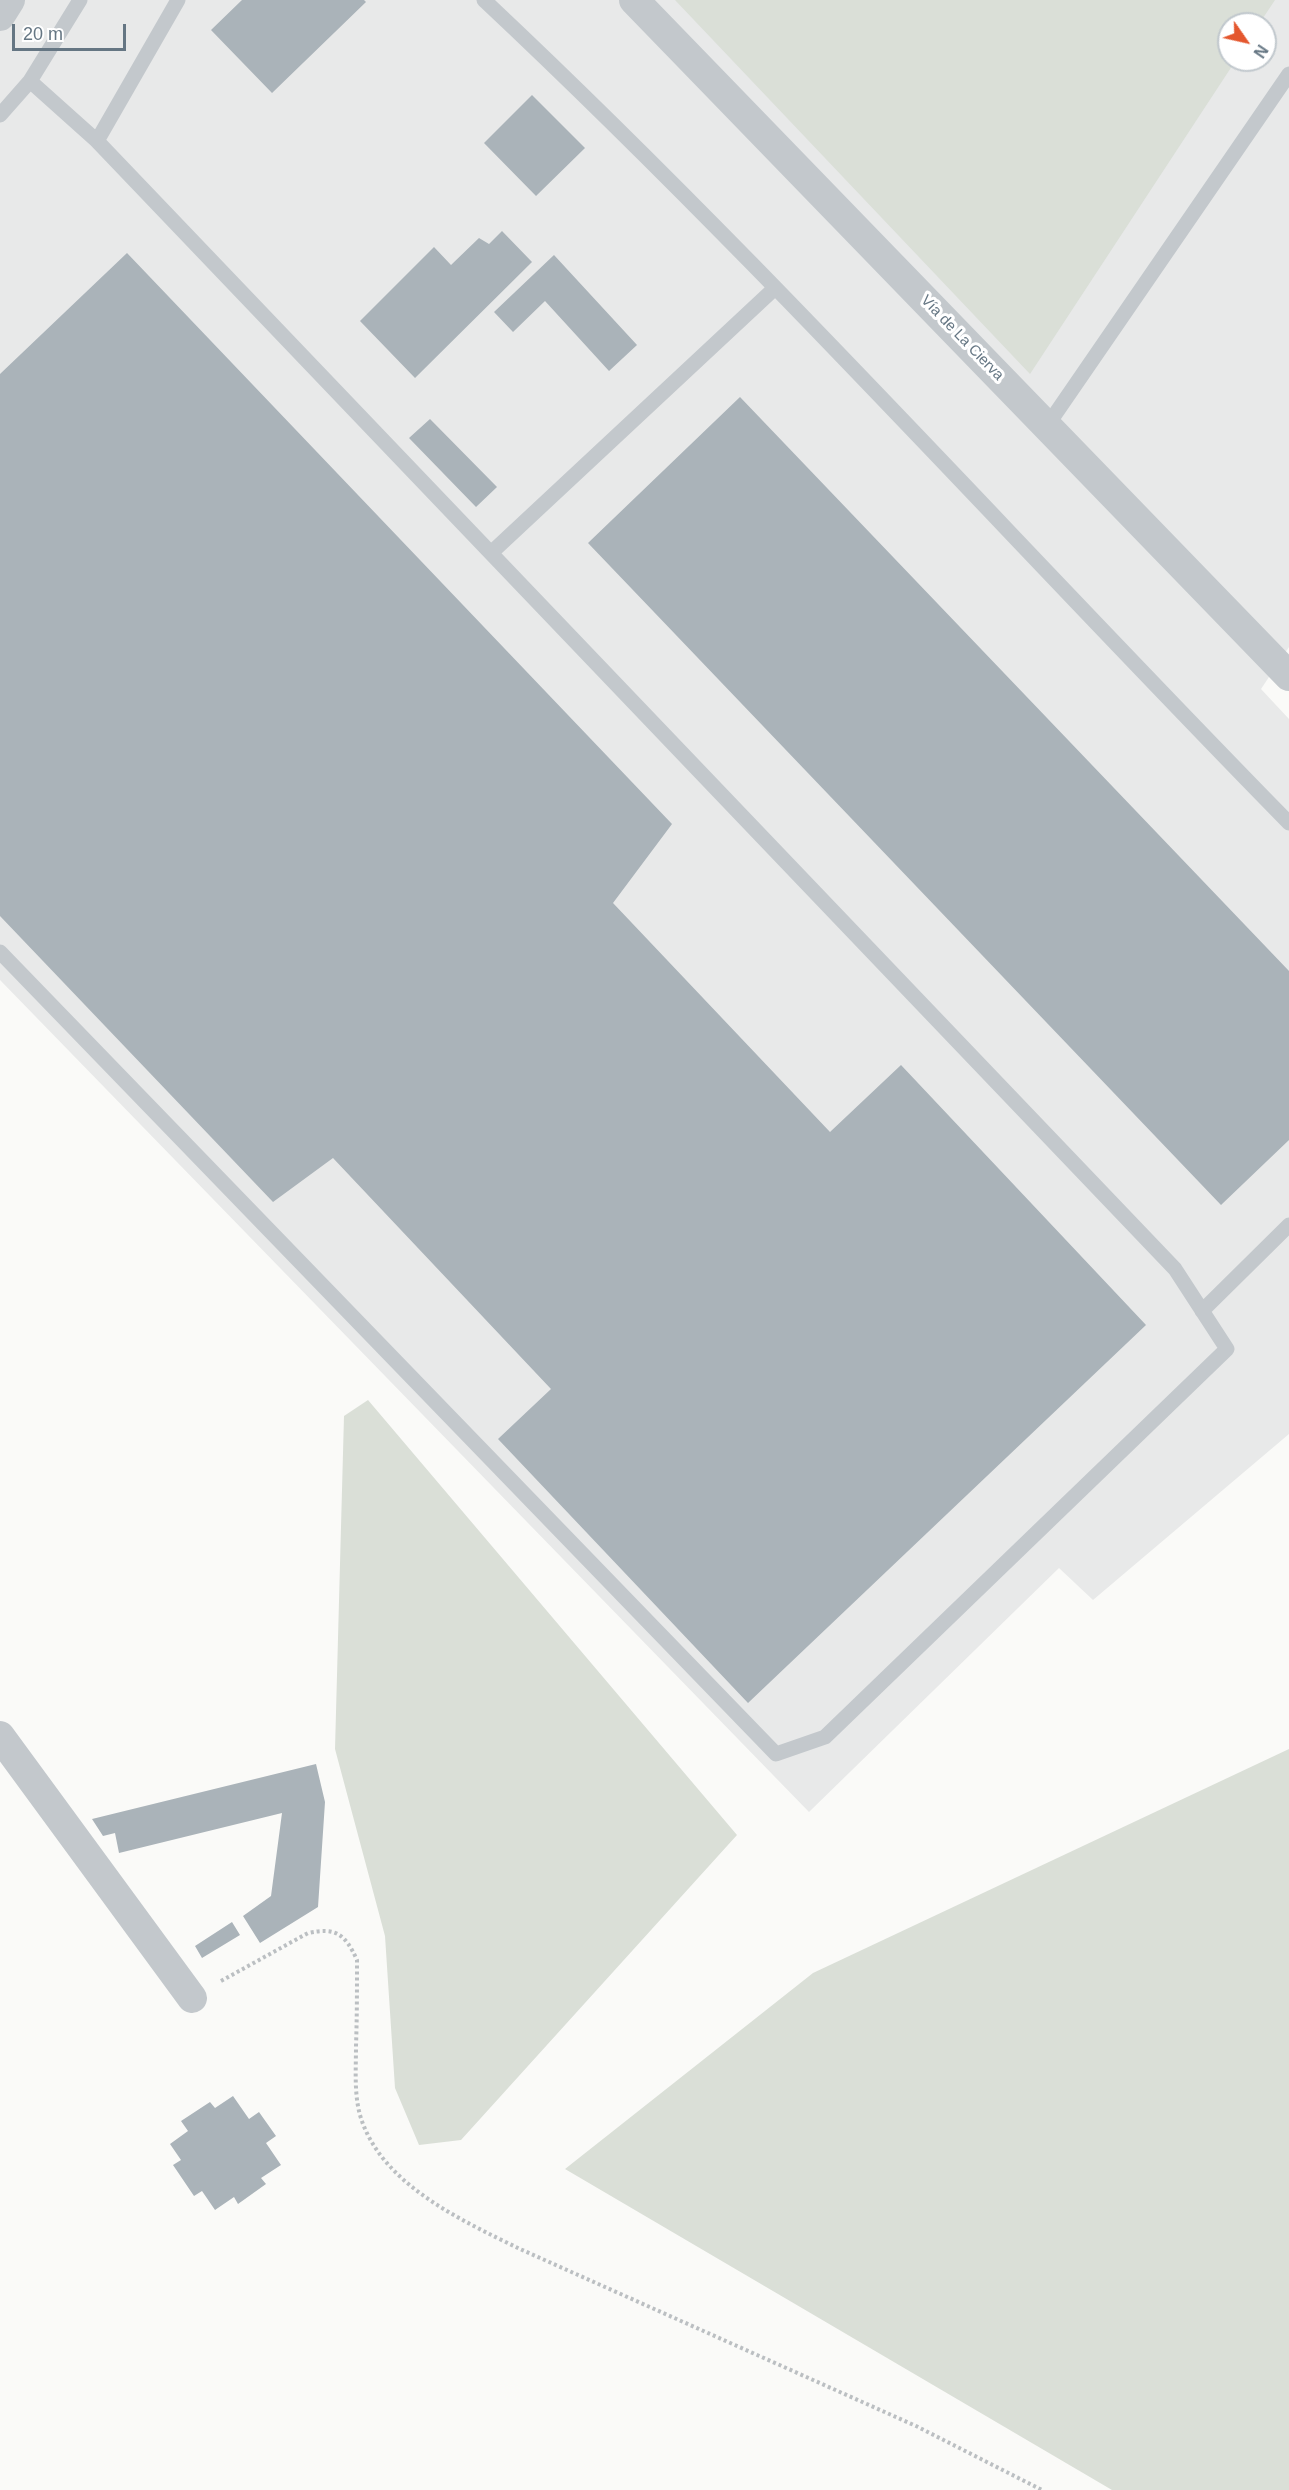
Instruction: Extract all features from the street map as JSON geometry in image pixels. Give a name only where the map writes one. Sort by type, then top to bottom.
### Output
[{"type":"street","points":[[0,16],[10,0]]},
{"type":"street","name":"Vía de La Cierva","points":[[634,0],[1289,676]]},
{"type":"street","points":[[0,1736],[192,1998]]},
{"type":"lane","points":[[0,116],[30,81],[80,0]]},
{"type":"lane","points":[[97,141],[178,0]]},
{"type":"lane","points":[[484,0],[554,66],[776,288],[1289,823]]},
{"type":"lane","points":[[1047,426],[1289,74]]},
{"type":"lane","points":[[0,952],[776,1754],[825,1737],[1227,1349],[1175,1269],[97,141],[30,81]]},
{"type":"lane","points":[[491,553],[776,288]]},
{"type":"lane","points":[[1202,1311],[1289,1225]]},
{"type":"path","points":[[192,1998],[308,1933],[324,1930],[337,1932],[350,1943],[357,1960],[356,2087],[361,2116],[375,2145],[398,2175],[427,2199],[462,2221],[520,2249],[916,2426],[1042,2490]]},
{"type":"shaded area","points":[[0,0],[1289,0],[1289,647],[1261,689],[1289,719],[1289,1434],[1093,1600],[1059,1568],[809,1812],[0,980]]},
{"type":"shaded area","points":[[675,0],[1275,0],[1267,12],[1217,12],[1217,72],[1228,72],[1030,374]]},
{"type":"shaded area","points":[[368,1400],[737,1835],[461,2140],[419,2145],[395,2088],[385,1936],[335,1749],[344,1416]]},
{"type":"shaded area","points":[[1289,1749],[1289,2490],[1112,2490],[565,2169],[813,1973]]},
{"type":"building","points":[[242,0],[364,0],[366,2],[272,93],[211,30]]},
{"type":"building","points":[[532,95],[585,148],[536,196],[484,143]]},
{"type":"building","points":[[502,231],[532,262],[415,378],[360,321],[434,247],[451,265],[479,238],[489,244]]},
{"type":"building","points":[[127,253],[672,824],[613,903],[830,1132],[901,1065],[1146,1325],[748,1703],[498,1439],[551,1389],[333,1158],[273,1202],[0,916],[0,374]]},
{"type":"building","points":[[554,255],[637,345],[609,371],[545,301],[513,332],[494,312]]},
{"type":"building","points":[[740,397],[1289,971],[1289,1140],[1221,1205],[588,543]]},
{"type":"building","points":[[430,419],[497,487],[476,507],[409,438]]},
{"type":"building","points":[[316,1764],[325,1802],[318,1907],[260,1943],[243,1916],[271,1896],[282,1813],[119,1853],[115,1833],[103,1836],[92,1819]]},
{"type":"building","points":[[232,1922],[240,1935],[202,1958],[195,1946]]},
{"type":"building","points":[[233,2096],[249,2119],[259,2112],[276,2136],[266,2143],[281,2165],[261,2178],[266,2184],[238,2204],[234,2197],[215,2210],[202,2191],[194,2196],[173,2165],[181,2160],[170,2144],[188,2131],[181,2121],[210,2102],[215,2108]]}]
